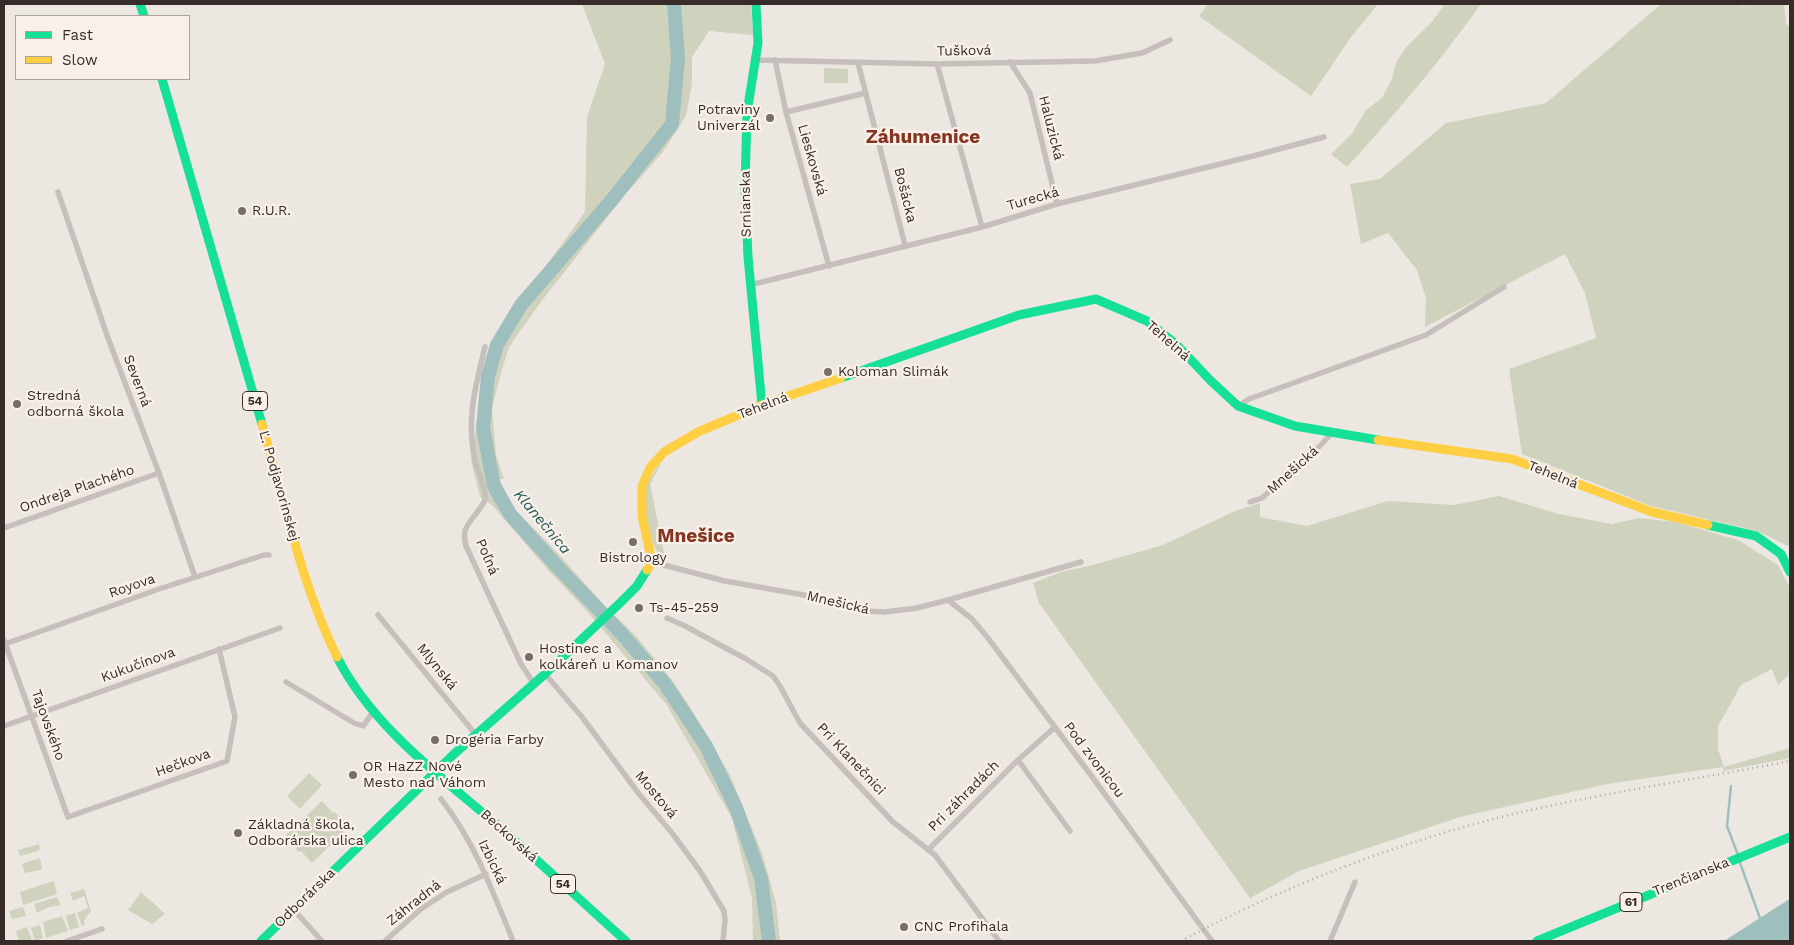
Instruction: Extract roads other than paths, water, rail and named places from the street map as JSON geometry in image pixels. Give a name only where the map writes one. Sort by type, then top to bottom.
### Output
[{"type":"street","name":"Srnianska","points":[[756,4],[758,33],[756,60],[747,113],[745,152],[746,230],[762,405]]},
{"type":"street","name":"Tušková","points":[[756,60],[937,64],[1095,61],[1142,53],[1170,40]]},
{"type":"street","name":"Lieskovská","points":[[775,60],[786,112],[829,266]]},
{"type":"street","name":"Bošácka","points":[[858,62],[905,245]]},
{"type":"street","name":"Haluzická","points":[[1010,62],[1030,93],[1057,204]]},
{"type":"street","points":[[937,64],[982,227]]},
{"type":"street","name":"Ľ. Podjavorinskej","points":[[162,80],[297,551],[317,613],[331,645],[352,682],[374,711],[435,772]]},
{"type":"street","points":[[786,112],[866,93]]},
{"type":"street","name":"Turecká","points":[[750,284],[982,227],[1057,204],[1324,137]]},
{"type":"street","name":"Severná","points":[[58,192],[108,338],[159,473],[195,577]]},
{"type":"street","points":[[1238,406],[1249,399],[1426,335],[1504,287]]},
{"type":"street","name":"Tehelná","points":[[652,562],[642,516],[642,486],[650,468],[664,452],[690,437],[762,405],[1019,315],[1096,299],[1146,320],[1176,344],[1238,406],[1295,426],[1413,446],[1512,458],[1652,512],[1756,536],[1781,554],[1790,572]]},
{"type":"street","name":"Poľná","points":[[485,347],[472,406],[471,426],[476,462],[486,496],[464,532],[466,546],[521,664],[534,684]]},
{"type":"street","name":"Mnešická","points":[[1250,502],[1262,498],[1332,433]]},
{"type":"street","name":"Ondreja Plachého","points":[[4,528],[159,473]]},
{"type":"street","name":"Royova","points":[[4,642],[195,577],[269,555]]},
{"type":"street","points":[[435,772],[622,602],[637,586],[652,562]]},
{"type":"street","name":"Mnešická","points":[[652,562],[725,581],[804,595],[862,611],[885,612],[917,608],[1081,562]]},
{"type":"street","name":"Pod zvonicou","points":[[948,600],[972,619],[1212,941]]},
{"type":"street","name":"Mlynská","points":[[378,616],[476,735]]},
{"type":"street","name":"Pri Klanečnici","points":[[666,618],[686,626],[773,676],[800,723],[893,822],[935,855],[999,941]]},
{"type":"street","name":"Kukučínova","points":[[4,726],[280,628]]},
{"type":"street","name":"Tajovského","points":[[4,642],[68,817]]},
{"type":"street","name":"Hečkova","points":[[68,817],[227,761],[234,717],[219,649]]},
{"type":"street","name":"Mostová","points":[[545,674],[582,717],[639,794],[672,833],[700,871],[724,911],[723,941]]},
{"type":"street","points":[[286,682],[362,726],[374,711]]},
{"type":"street","name":"Pri záhradách","points":[[928,850],[1018,760],[1054,728]]},
{"type":"street","name":"Pri záhradách","points":[[1018,760],[1070,831]]},
{"type":"street","name":"Odborárska","points":[[261,941],[388,820],[435,772]]},
{"type":"street","name":"Beckovská","points":[[435,772],[626,941]]},
{"type":"street","name":"Izbická","points":[[441,799],[454,815],[486,874],[513,941]]},
{"type":"street","name":"Trenčianska","points":[[1537,941],[1790,837]]},
{"type":"street","name":"Záhradná","points":[[385,941],[421,909],[447,892],[486,874]]},
{"type":"street","points":[[1330,941],[1355,882]]},
{"type":"street","points":[[293,909],[322,941]]},
{"type":"street","points":[[67,941],[102,929]]},
{"type":"water","points":[[1790,899],[1790,941],[1724,941],[1788,900]]},
{"type":"waterway","name":"Klanečnica","points":[[674,4],[678,58],[672,124],[611,201],[521,305],[497,345],[488,376],[483,428],[494,486],[510,514],[620,632],[665,684],[706,746],[736,808],[761,878],[769,941]]},
{"type":"waterway","points":[[1731,786],[1727,826],[1738,855]]},
{"type":"waterway","points":[[1739,860],[1761,921]]},
{"type":"railway","points":[[1181,941],[1296,886],[1375,855],[1456,829],[1533,809],[1790,761]]},
{"type":"place","name":"Potraviny Univerzál","points":[[770,118]]},
{"type":"place","name":"R.U.R.","points":[[242,211]]},
{"type":"place","name":"Koloman Slimák","points":[[828,372]]},
{"type":"place","name":"Stredná odborná škola","points":[[17,404]]},
{"type":"place","name":"Bistrology","points":[[633,542]]},
{"type":"place","name":"Ts-45-259","points":[[639,608]]},
{"type":"place","name":"Hostinec a kolkáreň u Komanov","points":[[529,657]]},
{"type":"place","name":"Drogéria Farby","points":[[435,740]]},
{"type":"place","name":"OR HaZZ Nové Mesto nad Váhom","points":[[353,775]]},
{"type":"place","name":"Základná škola, Odborárska ulica","points":[[238,833]]},
{"type":"place","name":"CNC Profihala","points":[[904,927]]},
{"type":"district","name":"Záhumenice","points":[[923,137]]},
{"type":"district","name":"Mnešice","points":[[696,536]]}]
